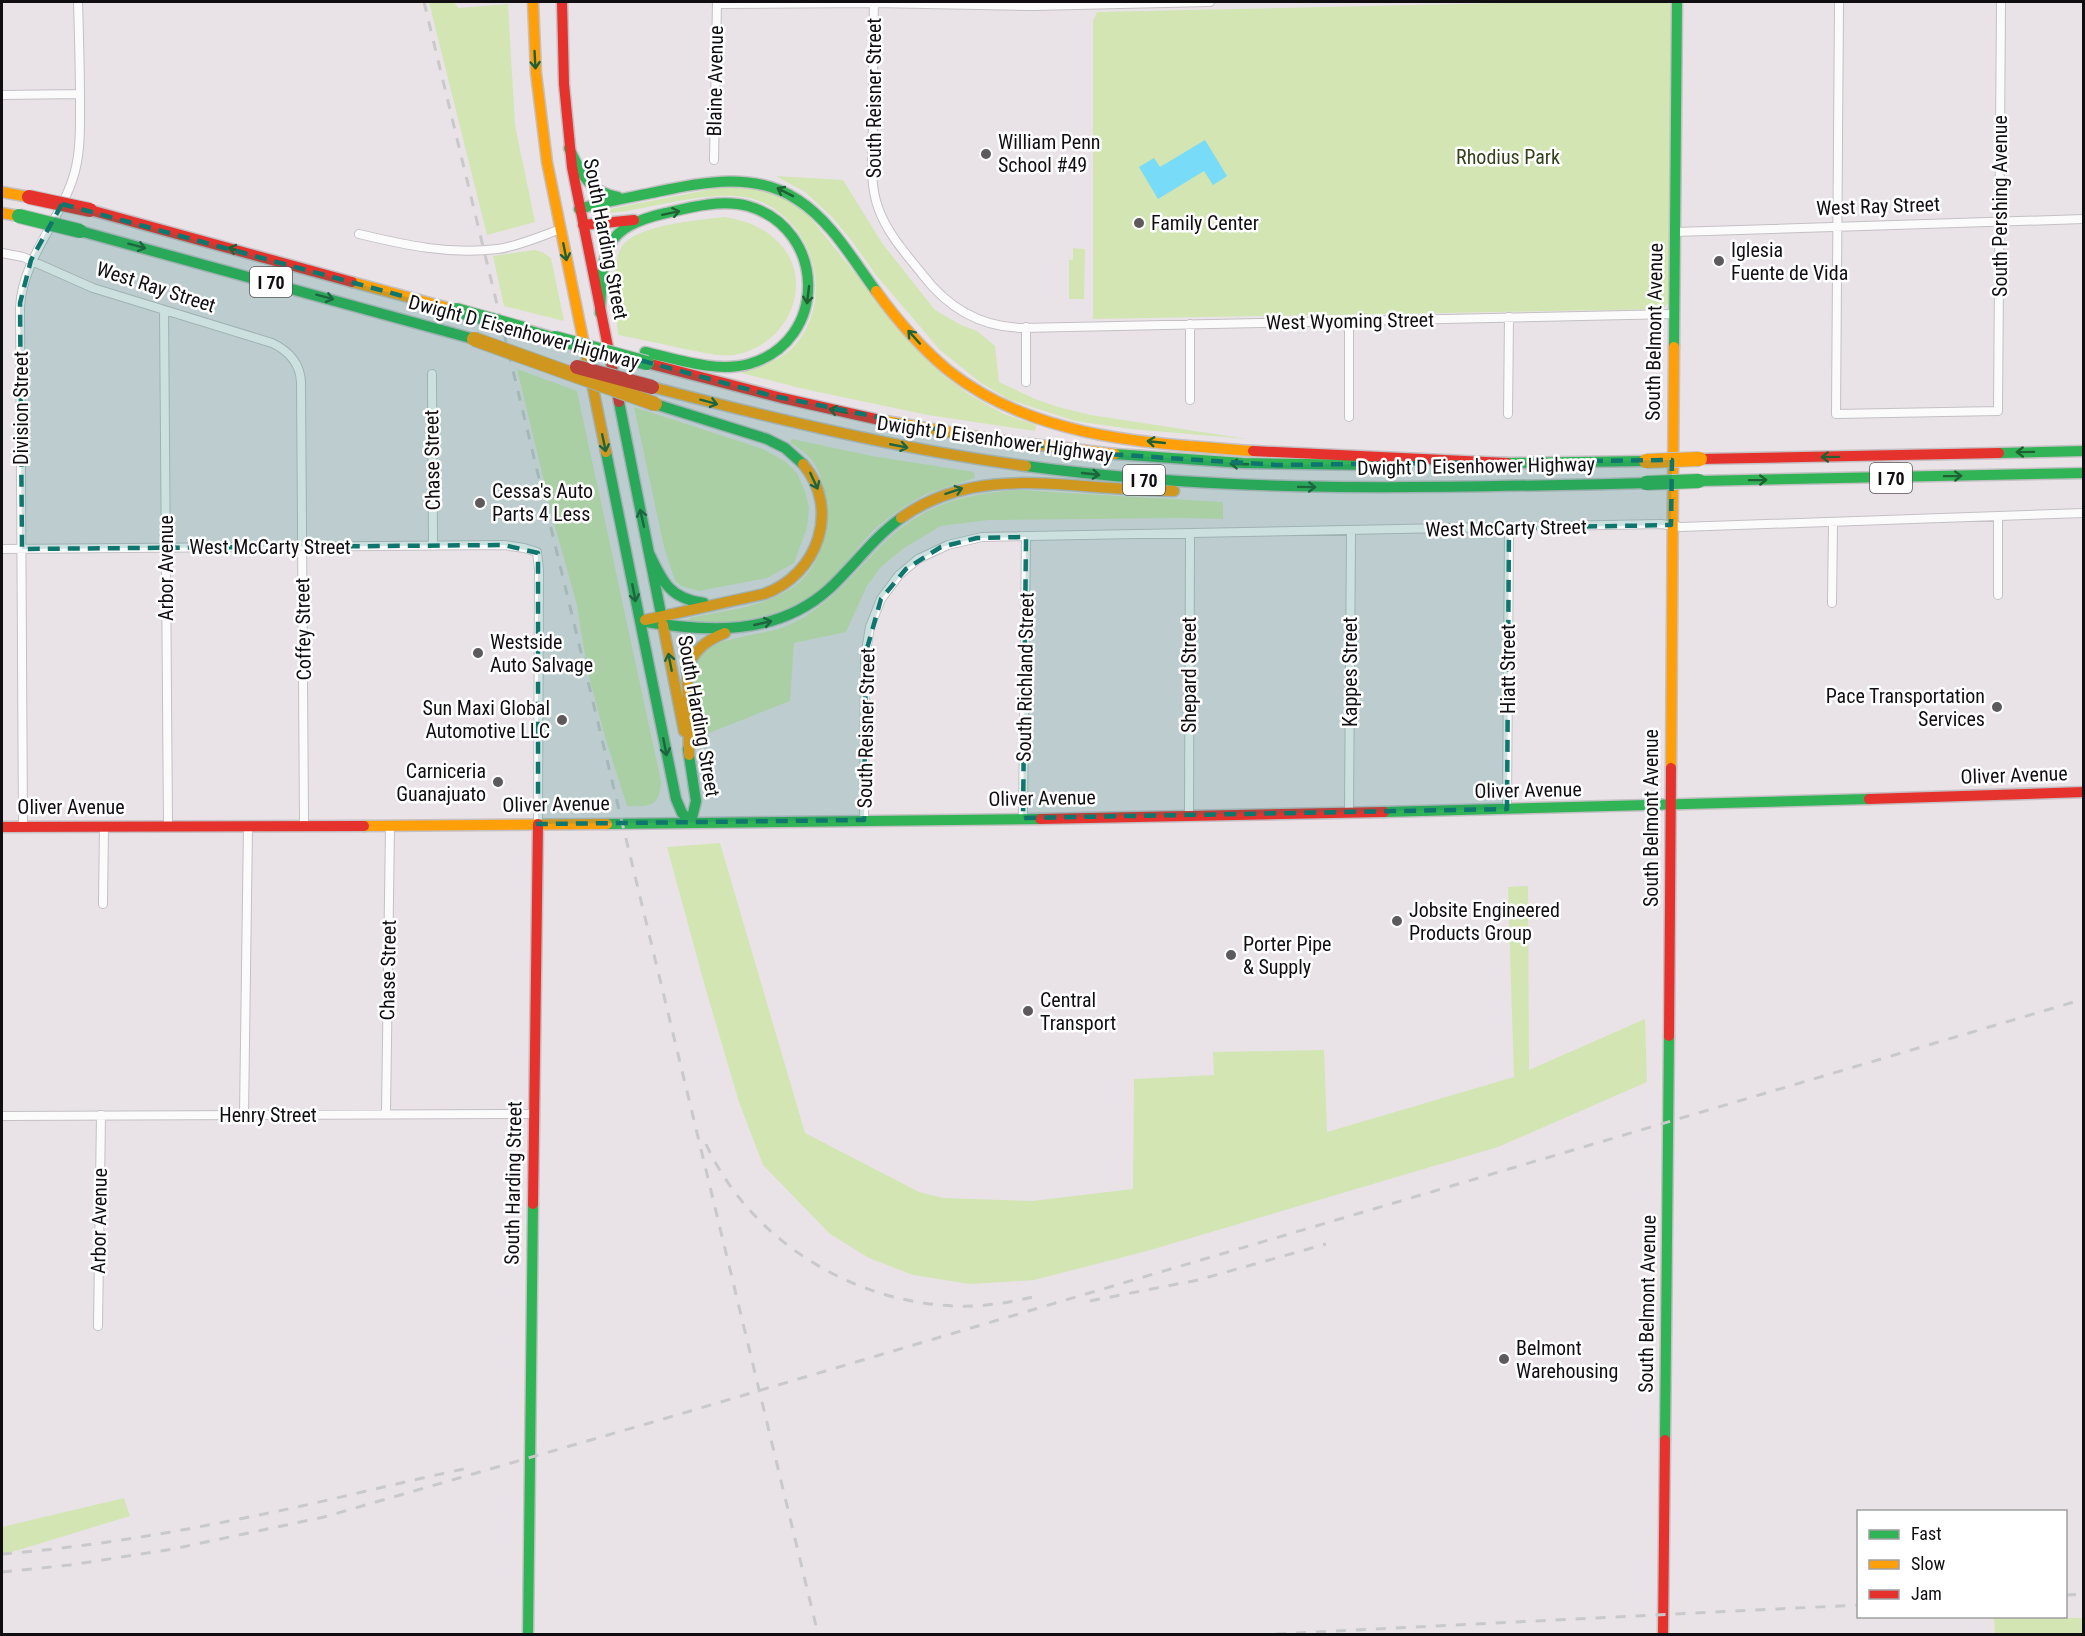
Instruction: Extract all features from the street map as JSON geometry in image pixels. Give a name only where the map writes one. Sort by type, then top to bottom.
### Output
[{"type":"main road","name":"South Harding Street","points":[[533,2],[538,95],[547,162],[676,799],[681,813],[691,822],[696,801],[689,755],[579,209],[569,148],[564,84],[562,2]]},
{"type":"main road","name":"South Belmont Avenue","points":[[1663,1635],[1677,2]]},
{"type":"main road","points":[[569,148],[582,176],[593,189],[612,197],[629,198]]},
{"type":"main road","points":[[561,230],[579,209],[725,180],[758,182],[787,193],[817,215],[905,327],[942,365],[997,401],[1046,422],[1110,436],[1269,453],[1508,463]]},
{"type":"main road","name":"Dwight D Eisenhower Highway","points":[[2,192],[90,210],[555,338],[646,358],[769,395],[862,417],[980,438],[1076,451],[1148,458],[1277,465],[1646,461],[2084,451]]},
{"type":"main road","points":[[561,230],[583,225],[644,219],[721,204],[742,205],[758,209],[777,220],[795,241],[806,261],[810,285],[805,312],[796,331],[779,349],[754,363],[739,366],[646,358]]},
{"type":"main road","name":"Dwight D Eisenhower Highway","points":[[2,213],[80,231],[652,387],[820,430],[969,459],[1126,478],[1281,487],[1388,488],[2084,473]]},
{"type":"main road","points":[[600,313],[604,257],[609,244],[619,231],[644,219]]},
{"type":"main road","points":[[467,337],[655,404],[764,437],[781,445],[802,461],[811,474],[818,490],[822,512],[821,530],[813,552],[797,575],[780,588],[767,593],[715,604],[662,621]]},
{"type":"main road","points":[[689,755],[686,675],[690,660],[701,645],[713,637],[735,629],[771,621],[807,605],[829,589],[872,542],[896,521],[932,500],[968,487],[1023,481],[1183,491],[1281,487]]},
{"type":"main road","points":[[650,555],[663,582],[675,595],[693,603],[715,604]]},
{"type":"main road","points":[[640,621],[662,621],[705,630],[735,629]]},
{"type":"main road","name":"Oliver Avenue","points":[[2,826],[390,826],[1023,818],[1671,806],[2084,792]]},
{"type":"main road","name":"South Harding Street","points":[[528,1635],[538,824]]},
{"type":"street","name":"Division Street","points":[[23,826],[20,308],[24,281],[32,260],[67,194],[74,174],[80,139],[78,2]]},
{"type":"street","name":"South Reisner Street","points":[[874,2],[873,178],[882,219],[895,240],[934,290],[953,306],[968,315],[992,324],[1026,327]]},
{"type":"street","points":[[717,3],[1210,2]]},
{"type":"street","points":[[1837,227],[1839,2]]},
{"type":"street","name":"South Pershing Avenue","points":[[1837,227],[1836,414],[1998,411],[2001,2]]},
{"type":"street","name":"Blaine Avenue","points":[[714,160],[717,3]]},
{"type":"street","points":[[2,94],[80,94]]},
{"type":"street","name":"West Ray Street","points":[[1675,232],[2084,219]]},
{"type":"street","points":[[359,234],[419,248],[483,249],[506,247],[561,230]]},
{"type":"street","name":"West Ray Street","points":[[2,253],[32,260],[85,285],[272,344],[289,354],[295,362]]},
{"type":"street","name":"Arbor Avenue","points":[[164,310],[168,826]]},
{"type":"street","name":"West Wyoming Street","points":[[1026,327],[1674,314]]},
{"type":"street","points":[[1508,414],[1509,317]]},
{"type":"street","points":[[1349,321],[1349,417]]},
{"type":"street","points":[[1190,324],[1190,400]]},
{"type":"street","points":[[1026,327],[1026,382]]},
{"type":"street","name":"Coffey Street","points":[[295,362],[300,375],[304,825]]},
{"type":"street","name":"Chase Street","points":[[432,374],[433,546]]},
{"type":"street","name":"West McCarty Street","points":[[930,553],[960,541],[977,538],[1671,525],[1681,527],[2084,513]]},
{"type":"street","points":[[1998,516],[1998,596]]},
{"type":"street","points":[[1832,603],[1833,522]]},
{"type":"street","name":"Hiatt Street","points":[[1507,809],[1509,528]]},
{"type":"street","name":"Kappes Street","points":[[1348,812],[1351,531]]},
{"type":"street","name":"Shepard Street","points":[[1189,815],[1190,534]]},
{"type":"street","name":"South Richland Street","points":[[1023,818],[1026,537]]},
{"type":"street","name":"West McCarty Street","points":[[2,549],[504,545],[537,552]]},
{"type":"street","name":"South Harding Street","points":[[537,552],[539,569],[538,824]]},
{"type":"street","name":"South Reisner Street","points":[[864,820],[865,657],[870,627],[881,599],[893,582],[915,561],[930,553]]},
{"type":"street","points":[[103,903],[104,826]]},
{"type":"street","points":[[244,1115],[248,826]]},
{"type":"street","name":"Chase Street","points":[[386,1114],[390,826]]},
{"type":"street","name":"Henry Street","points":[[2,1116],[534,1114]]},
{"type":"street","name":"Arbor Avenue","points":[[98,1326],[101,1115]]},
{"type":"highlighted area","points":[[62,204],[769,395],[980,438],[1107,454],[1277,465],[1672,460],[1671,525],[1509,528],[1507,809],[1023,818],[1026,537],[977,538],[941,547],[906,569],[881,599],[866,652],[864,820],[538,824],[538,553],[504,545],[22,549],[20,303],[31,260]]},
{"type":"green space","points":[[429,2],[454,2],[458,8],[508,4],[515,125],[535,222],[487,235]]},
{"type":"green space","name":"Rhodius Park","points":[[1549,2],[1667,2],[1672,5],[1669,302],[1663,309],[1093,319],[1093,21],[1097,12]]},
{"type":"green space","points":[[776,176],[843,180],[882,243],[935,310],[977,331],[995,346],[999,382],[1035,399],[1091,415],[1247,439],[1131,429],[1075,421],[1008,399],[981,383],[940,350],[876,275],[832,217],[805,192]]},
{"type":"green space","points":[[733,185],[774,194],[809,216],[916,349],[944,376],[970,395],[1004,414],[1036,425],[1035,431],[928,415],[804,389],[741,373],[766,364],[788,352],[800,339],[810,320],[815,301],[816,280],[812,260],[804,242],[792,225],[777,211],[759,201],[745,197],[694,198],[611,213],[610,209]]},
{"type":"green space","points":[[724,217],[757,226],[774,238],[787,254],[795,271],[796,290],[792,308],[783,324],[770,338],[754,349],[734,355],[703,353],[618,335],[616,266],[621,248],[628,240],[668,225]]},
{"type":"green space","points":[[1073,248],[1085,249],[1084,299],[1069,299],[1069,260],[1073,260]]},
{"type":"green space","points":[[535,250],[551,258],[564,321],[504,306],[493,256]]},
{"type":"green space","points":[[517,369],[577,391],[661,781],[658,796],[652,804],[627,806],[605,737],[587,669],[577,605],[554,523]]},
{"type":"green space","points":[[634,407],[763,449],[786,462],[797,473],[809,508],[807,528],[794,563],[767,578],[699,591],[681,586],[675,581],[664,547]]},
{"type":"green space","points":[[792,439],[872,456],[974,472],[975,478],[927,494],[897,512],[871,533],[834,577],[808,599],[765,616],[688,625],[690,618],[768,600],[785,592],[800,581],[812,567],[827,531],[824,492],[816,467],[806,454],[790,443]]},
{"type":"green space","points":[[1019,490],[1223,502],[1223,519],[989,520],[941,526],[904,548],[881,567],[867,586],[846,632],[794,643],[790,701],[704,735],[697,704],[695,680],[695,668],[703,651],[719,643],[766,632],[799,620],[833,595],[889,538],[922,514],[939,506],[976,495]]},
{"type":"green space","points":[[720,843],[805,1133],[919,1192],[943,1198],[1032,1201],[1133,1189],[1134,1079],[1214,1075],[1213,1052],[1324,1050],[1327,1132],[1514,1077],[1508,887],[1528,886],[1529,1070],[1645,1019],[1647,1082],[1498,1147],[1147,1251],[1034,1280],[970,1284],[913,1275],[869,1258],[830,1234],[763,1165],[739,1102],[667,847]]},
{"type":"green space","points":[[124,1498],[130,1516],[2,1555],[2,1527]]},
{"type":"green space","points":[[1994,1618],[2083,1618],[2083,1634],[1995,1634]]},
{"type":"water","points":[[1205,140],[1227,176],[1213,185],[1204,171],[1158,199],[1139,167],[1154,158],[1160,167]]},
{"type":"railway","points":[[424,2],[818,1634]]},
{"type":"railway","points":[[2,1572],[70,1565],[173,1549],[324,1517],[2084,999]]},
{"type":"railway","points":[[706,1144],[726,1180],[752,1212],[782,1241],[816,1264],[853,1283],[892,1297],[933,1304],[974,1306],[1042,1295]]},
{"type":"railway","points":[[1090,1301],[1198,1280],[1326,1244]]},
{"type":"railway","points":[[2,1554],[101,1543],[199,1527],[290,1509],[469,1468]]},
{"type":"railway","points":[[2067,1595],[2084,1594]]},
{"type":"railway","points":[[1276,1634],[1857,1605]]},
{"type":"traffic: fast","points":[[1674,347],[1677,2]]},
{"type":"traffic: fast","points":[[569,148],[582,173],[592,186],[599,191],[618,197]]},
{"type":"traffic: fast","points":[[579,209],[624,198],[707,183],[745,182],[763,185],[798,200],[821,219],[841,242],[876,291]]},
{"type":"traffic: fast","points":[[600,313],[602,274],[609,246],[628,226],[644,219],[696,206],[738,204],[774,218],[793,237],[804,260],[808,285],[805,310],[794,333],[775,352],[749,364],[723,367],[697,364],[645,352]]},
{"type":"traffic: fast","points":[[19,216],[80,231]]},
{"type":"traffic: fast","points":[[80,231],[474,339]]},
{"type":"traffic: fast","points":[[456,310],[524,329]]},
{"type":"traffic: fast","points":[[524,329],[555,338]]},
{"type":"traffic: fast","points":[[555,338],[647,363]]},
{"type":"traffic: fast","points":[[619,402],[663,624]]},
{"type":"traffic: fast","points":[[655,404],[767,439],[785,448],[803,464]]},
{"type":"traffic: fast","points":[[1999,453],[2084,451]]},
{"type":"traffic: fast","points":[[606,452],[640,621]]},
{"type":"traffic: fast","points":[[1115,454],[1243,463],[1370,465]]},
{"type":"traffic: fast","points":[[1500,463],[1646,461]]},
{"type":"traffic: fast","points":[[1026,466],[1103,475],[1258,485],[1413,487],[1646,483]]},
{"type":"traffic: fast","points":[[1699,481],[2084,473]]},
{"type":"traffic: fast","points":[[1646,483],[1699,481]]},
{"type":"traffic: fast","points":[[640,621],[714,628],[739,627],[786,616],[808,605],[829,589],[881,534],[901,518]]},
{"type":"traffic: fast","points":[[650,555],[659,574],[670,588],[683,598],[704,603]]},
{"type":"traffic: fast","points":[[640,621],[676,799],[682,813],[691,822],[696,801],[688,749]]},
{"type":"traffic: fast","points":[[1384,812],[1869,799]]},
{"type":"traffic: fast","points":[[607,824],[1040,819]]},
{"type":"traffic: fast","points":[[1665,1440],[1669,1036]]},
{"type":"traffic: fast","points":[[528,1634],[533,1204]]},
{"type":"traffic: slow","points":[[533,2],[536,73],[547,162],[606,452]]},
{"type":"traffic: slow","points":[[2,192],[29,197]]},
{"type":"traffic: slow","points":[[2,213],[19,216]]},
{"type":"traffic: slow","points":[[352,282],[456,310]]},
{"type":"traffic: slow","points":[[876,291],[910,333],[949,371],[982,394],[1018,411],[1094,434],[1174,445],[1253,451]]},
{"type":"traffic: slow","points":[[474,339],[655,404]]},
{"type":"traffic: slow","points":[[1671,768],[1674,347]]},
{"type":"traffic: slow","points":[[652,387],[838,432],[931,451],[1026,466]]},
{"type":"traffic: slow","points":[[880,420],[989,439],[1115,454]]},
{"type":"traffic: slow","points":[[1646,461],[1700,459]]},
{"type":"traffic: slow","points":[[645,620],[764,594],[783,585],[798,572],[810,556],[818,539],[822,520],[821,501],[814,482],[803,464]]},
{"type":"traffic: slow","points":[[901,518],[923,504],[946,495],[995,484],[1045,483],[1174,491]]},
{"type":"traffic: slow","points":[[663,625],[684,731]]},
{"type":"traffic: slow","points":[[689,755],[687,668],[702,646],[725,633]]},
{"type":"traffic: slow","points":[[364,826],[607,824]]},
{"type":"traffic: jam","points":[[562,2],[564,84],[572,167],[619,402]]},
{"type":"traffic: jam","points":[[29,197],[90,210]]},
{"type":"traffic: jam","points":[[90,210],[352,282]]},
{"type":"traffic: jam","points":[[583,225],[634,220]]},
{"type":"traffic: jam","points":[[647,363],[782,398],[880,420]]},
{"type":"traffic: jam","points":[[577,367],[652,387]]},
{"type":"traffic: jam","points":[[1253,451],[1507,463]]},
{"type":"traffic: jam","points":[[1700,459],[1999,453]]},
{"type":"traffic: jam","points":[[1669,1036],[1671,768]]},
{"type":"traffic: jam","points":[[1869,799],[2084,792]]},
{"type":"traffic: jam","points":[[1040,819],[1384,812]]},
{"type":"traffic: jam","points":[[533,1204],[538,824]]},
{"type":"traffic: jam","points":[[2,827],[364,826]]},
{"type":"traffic: jam","points":[[1663,1634],[1665,1440]]},
{"type":"place","name":"William Penn School #49","points":[[986,154]]},
{"type":"place","name":"Family Center","points":[[1139,223]]},
{"type":"place","name":"Iglesia Fuente de Vida","points":[[1719,261]]},
{"type":"place","name":"Cessa's Auto Parts 4 Less","points":[[480,503]]},
{"type":"place","name":"Westside Auto Salvage","points":[[478,653]]},
{"type":"place","name":"Pace Transportation Services","points":[[1997,707]]},
{"type":"place","name":"Sun Maxi Global Automotive LLC","points":[[562,720]]},
{"type":"place","name":"Carniceria Guanajuato","points":[[498,782]]},
{"type":"place","name":"Jobsite Engineered Products Group","points":[[1397,921]]},
{"type":"place","name":"Porter Pipe & Supply","points":[[1231,955]]},
{"type":"place","name":"Central Transport","points":[[1028,1011]]},
{"type":"place","name":"Belmont Warehousing","points":[[1504,1359]]}]
